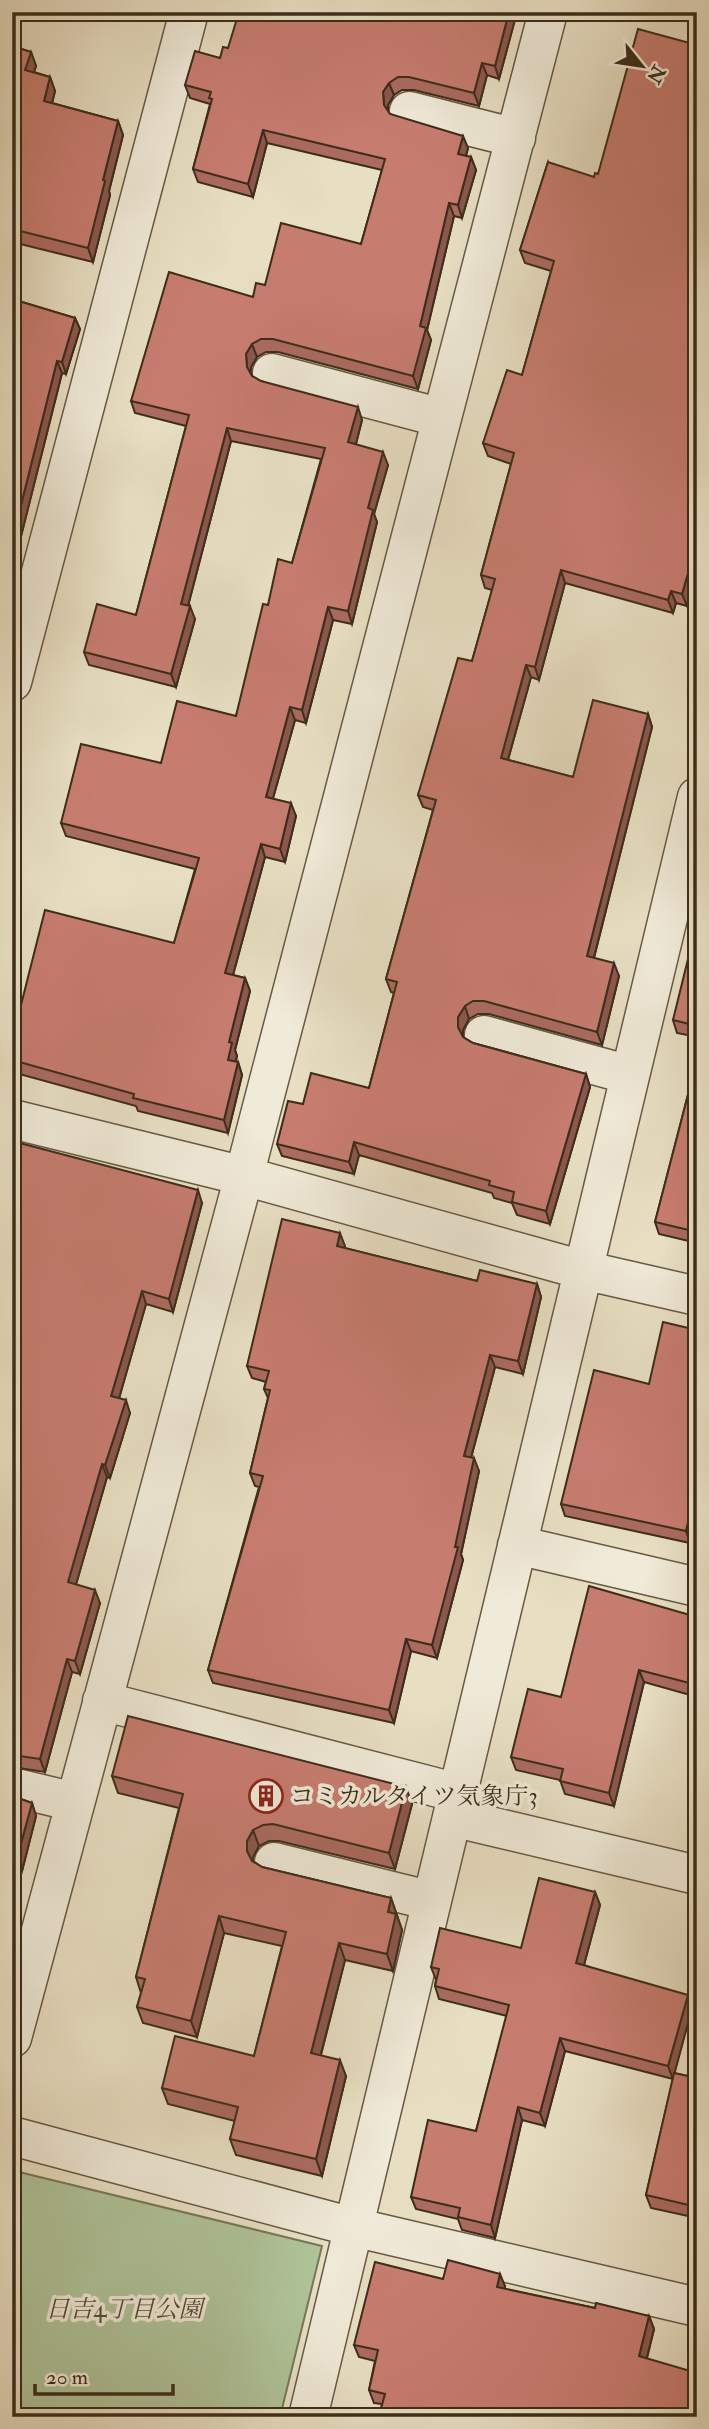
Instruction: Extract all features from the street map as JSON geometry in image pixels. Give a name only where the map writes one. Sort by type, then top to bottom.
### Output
[{"type":"street","points":[[12,682],[20,621],[189,12]]},
{"type":"street","points":[[12,2038],[244,1176],[548,12]]},
{"type":"street","points":[[409,111],[516,138]]},
{"type":"street","points":[[272,373],[442,418]]},
{"type":"street","points":[[309,2417],[630,1075],[684,908],[697,797]]},
{"type":"street","points":[[484,1035],[630,1075]]},
{"type":"street","points":[[12,1119],[244,1176],[583,1270],[697,1296]]},
{"type":"street","points":[[517,1545],[697,1587]]},
{"type":"street","points":[[102,1701],[697,1875]]},
{"type":"street","points":[[12,1787],[75,1802]]},
{"type":"street","points":[[274,1862],[432,1901]]},
{"type":"street","points":[[12,2136],[353,2227],[697,2307]]},
{"type":"green space","name":"日吉4丁目公園","points":[[15,2171],[322,2246],[280,2417],[12,2417],[12,2173]]},
{"type":"building","points":[[239,12],[509,12],[495,66],[482,63],[474,93],[409,77],[398,77],[389,83],[383,92],[384,105],[390,114],[463,136],[458,154],[471,157],[458,205],[449,203],[420,326],[426,328],[413,376],[273,339],[261,339],[252,344],[246,354],[247,367],[252,376],[261,381],[358,407],[348,442],[383,452],[368,508],[373,510],[348,611],[328,607],[302,710],[290,707],[266,797],[291,803],[280,849],[261,844],[225,973],[245,978],[229,1042],[232,1043],[228,1060],[238,1062],[224,1120],[133,1098],[134,1094],[12,1060],[12,1007],[20,1009],[45,910],[174,943],[199,858],[61,823],[81,744],[161,763],[177,701],[236,716],[263,604],[268,605],[278,559],[292,563],[325,448],[227,428],[181,604],[190,606],[171,674],[84,652],[97,604],[136,615],[189,415],[131,401],[169,272],[253,297],[256,283],[265,285],[281,223],[361,244],[385,159],[263,130],[248,184],[193,169],[212,99],[209,98],[211,92],[185,85],[195,51],[220,58],[223,47],[228,48]]},
{"type":"building","points":[[638,29],[697,45],[697,542],[682,594],[671,591],[668,600],[561,570],[535,667],[526,665],[501,758],[573,777],[593,700],[648,714],[587,956],[614,963],[597,1032],[484,1001],[473,1001],[465,1006],[458,1017],[458,1027],[463,1037],[473,1043],[586,1074],[546,1211],[512,1202],[514,1192],[489,1185],[490,1181],[354,1142],[349,1162],[277,1144],[288,1101],[303,1104],[311,1073],[369,1088],[397,982],[386,979],[436,800],[418,795],[458,658],[472,661],[495,579],[481,575],[514,453],[483,443],[507,370],[522,375],[554,261],[520,250],[548,162],[594,177],[595,173],[598,174]]},
{"type":"building","points":[[12,46],[31,52],[25,70],[50,77],[44,101],[118,121],[88,248],[12,229]]},
{"type":"building","points":[[12,299],[75,318],[62,362],[57,361],[12,541]]},
{"type":"building","points":[[688,959],[697,961],[697,1026],[673,1020]]},
{"type":"building","points":[[697,1060],[697,1232],[655,1222]]},
{"type":"building","points":[[12,1141],[198,1190],[169,1299],[142,1291],[111,1396],[126,1400],[105,1465],[102,1464],[68,1582],[95,1590],[75,1661],[67,1659],[40,1759],[12,1755]]},
{"type":"building","points":[[282,1219],[340,1233],[337,1246],[477,1281],[480,1270],[537,1284],[518,1361],[490,1355],[464,1456],[474,1458],[455,1547],[458,1547],[432,1645],[406,1639],[389,1710],[208,1670],[263,1476],[250,1473],[270,1390],[264,1389],[269,1371],[247,1366]]},
{"type":"building","points":[[663,1322],[697,1330],[697,1491],[686,1531],[561,1504],[594,1370],[649,1384]]},
{"type":"building","points":[[589,1586],[697,1617],[697,1685],[639,1670],[609,1793],[560,1781],[563,1769],[511,1757],[528,1689],[561,1697]]},
{"type":"building","points":[[128,1716],[406,1787],[389,1853],[273,1824],[253,1830],[247,1841],[247,1851],[252,1861],[262,1867],[391,1898],[388,1912],[396,1914],[387,1954],[339,1943],[311,2053],[340,2060],[316,2159],[230,2139],[238,2107],[162,2088],[175,2036],[254,2056],[286,1932],[219,1916],[191,2021],[137,2007],[145,1979],[136,1977],[183,1794],[112,1776]]},
{"type":"building","points":[[12,1796],[32,1803],[17,1858],[12,1857]]},
{"type":"building","points":[[539,1878],[595,1892],[576,1963],[688,1995],[668,2066],[560,2038],[540,2113],[518,2107],[491,2225],[458,2217],[460,2208],[411,2197],[428,2120],[476,2131],[509,2005],[435,1986],[439,1969],[431,1967],[440,1928],[521,1948]]},
{"type":"building","points":[[674,2073],[697,2078],[697,2207],[646,2195]]},
{"type":"building","points":[[448,2260],[500,2274],[497,2287],[595,2308],[596,2303],[649,2316],[639,2356],[697,2373],[697,2417],[379,2416],[385,2394],[369,2390],[378,2350],[354,2345],[375,2262],[443,2279]]},
{"type":"place","name":"コミカルタイツ気象庁3","points":[[266,1796]]}]
